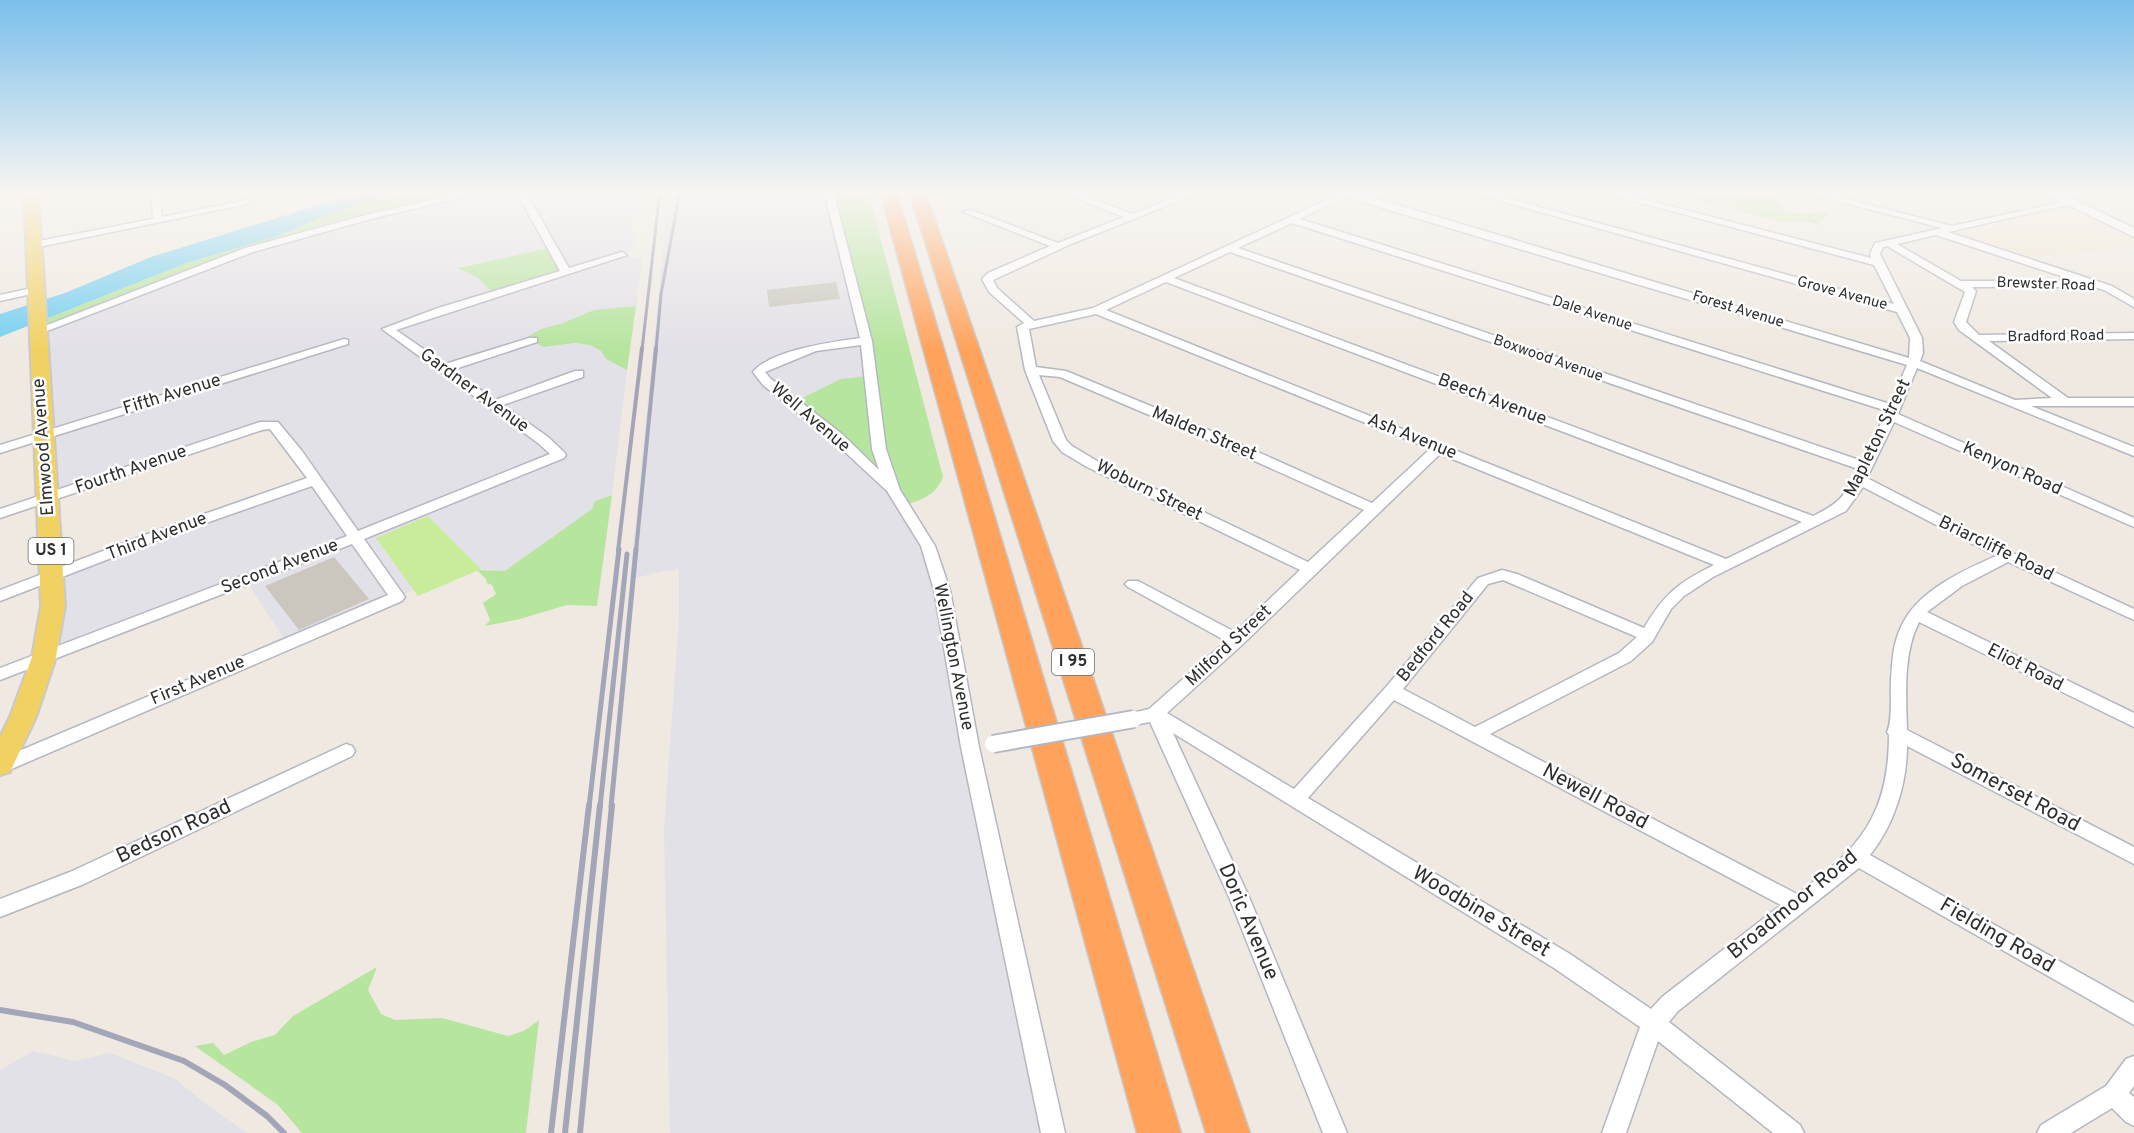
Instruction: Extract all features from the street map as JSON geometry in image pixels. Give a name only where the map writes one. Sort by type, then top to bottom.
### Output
[{"type":"highway","name":"I 95","points":[[903,244],[1159,1133]]},
{"type":"highway","name":"I 95","points":[[934,244],[1228,1133]]},
{"type":"main road","name":"Elmwood Avenue","points":[[0,766],[23,717],[44,657],[53,606],[34,245]]},
{"type":"street","points":[[34,245],[40,244]]},
{"type":"street","points":[[38,330],[249,250],[272,244]]},
{"type":"street","points":[[549,244],[566,272],[622,255]]},
{"type":"street","name":"Wellington Avenue","points":[[841,244],[866,341],[879,449],[893,490],[928,546],[942,590],[970,747],[1053,1133]]},
{"type":"street","points":[[1052,244],[1058,246]]},
{"type":"street","points":[[1064,244],[992,274],[987,279],[993,290],[1030,323],[1097,310],[1241,244]]},
{"type":"street","name":"Dale Avenue","points":[[1368,244],[1892,412]]},
{"type":"street","name":"Forest Avenue","points":[[1516,244],[1914,363],[2134,452]]},
{"type":"street","name":"Grove Avenue","points":[[1659,244],[1902,310]]},
{"type":"street","points":[[1803,244],[1878,263],[1876,247],[1883,244]]},
{"type":"street","points":[[1890,244],[1971,291],[1960,322],[1963,328],[2064,401]]},
{"type":"street","points":[[1974,244],[2108,288],[2134,304]]},
{"type":"street","name":"Boxwood Avenue","points":[[1231,249],[1862,473]]},
{"type":"street","name":"Mapleton Street","points":[[1476,734],[1625,657],[1638,647],[1672,598],[1708,574],[1841,508],[1853,493],[1917,353],[1916,338],[1878,263]]},
{"type":"street","name":"Gardner Avenue","points":[[559,455],[543,440],[388,329],[566,272]]},
{"type":"street","name":"Beech Avenue","points":[[1168,279],[1815,522]]},
{"type":"street","name":"Brewster Road","points":[[1959,284],[2087,284],[2108,288],[2134,288]]},
{"type":"street","points":[[0,298],[36,295]]},
{"type":"street","name":"Ash Avenue","points":[[1097,310],[1727,565]]},
{"type":"street","name":"Woburn Street","points":[[1030,323],[1023,327],[1031,370],[1057,435],[1067,449],[1092,464],[1310,569]]},
{"type":"street","name":"Bradford Road","points":[[1978,338],[2134,336]]},
{"type":"street","points":[[442,369],[533,340]]},
{"type":"street","name":"Well Avenue","points":[[866,341],[814,348],[764,367],[759,372],[767,382],[837,437],[893,490]]},
{"type":"street","name":"Fifth Avenue","points":[[0,449],[344,342]]},
{"type":"street","name":"Malden Street","points":[[1031,370],[1062,374],[1206,434],[1374,509]]},
{"type":"street","points":[[492,405],[579,374]]},
{"type":"street","points":[[2013,403],[2134,402]]},
{"type":"street","name":"Kenyon Road","points":[[1892,412],[2134,523]]},
{"type":"street","name":"Fourth Avenue","points":[[0,514],[263,426],[273,425],[315,480]]},
{"type":"street","name":"Milford Street","points":[[970,747],[1155,714],[1237,640],[1438,448]]},
{"type":"street","name":"Second Avenue","points":[[0,674],[357,537],[559,455]]},
{"type":"street","name":"Briarcliffe Road","points":[[1862,473],[2008,556],[2134,615]]},
{"type":"street","points":[[315,480],[323,494],[357,537]]},
{"type":"street","name":"Third Avenue","points":[[0,596],[158,535],[315,480]]},
{"type":"street","name":"First Avenue","points":[[0,766],[397,597],[357,537]]},
{"type":"street","name":"Broadmoor Road","points":[[1614,1133],[1653,1023],[1670,1004],[1858,858],[1880,824],[1891,789],[1898,744],[1896,732],[1899,684],[1906,629],[1917,614],[1943,592],[2008,556]]},
{"type":"street","name":"Bedford Road","points":[[1296,799],[1392,691],[1484,580],[1502,575],[1532,585],[1647,635]]},
{"type":"street","points":[[1133,584],[1237,640]]},
{"type":"street","name":"Eliot Road","points":[[1917,614],[2134,721]]},
{"type":"street","name":"Newell Road","points":[[1392,691],[1798,904]]},
{"type":"street","name":"Woodbine Street","points":[[1155,714],[1526,939],[1653,1023],[1792,1133]]},
{"type":"street","name":"Doric Avenue","points":[[1155,714],[1239,897],[1335,1133]]},
{"type":"street","name":"Somerset Road","points":[[1896,732],[2134,856]]},
{"type":"street","name":"Bedson Road","points":[[0,908],[76,878],[346,752]]},
{"type":"street","name":"Fielding Road","points":[[1858,858],[1941,903],[2134,1015]]},
{"type":"street","points":[[2049,1133],[2114,1094],[2134,1067]]},
{"type":"street","points":[[2114,1094],[2134,1114]]},
{"type":"shaded area","points":[[281,244],[632,244],[633,248],[623,255],[640,258],[642,261],[636,306],[594,310],[541,329],[528,337],[562,345],[575,343],[590,345],[601,351],[607,359],[627,370],[612,495],[595,501],[593,509],[505,571],[466,568],[289,643],[286,642],[245,579],[46,656],[53,578],[311,481],[271,426],[49,499],[40,331],[211,263]],"holes":[[[547,248],[492,292],[478,278],[459,269],[464,265]]]},
{"type":"shaded area","points":[[664,244],[840,244],[871,376],[798,400],[881,473],[927,547],[1052,1133],[670,1133],[664,829],[679,619],[679,572],[678,568],[674,571],[630,579]]},
{"type":"shaded area","points":[[1986,244],[2134,244],[2134,248],[2026,257]]},
{"type":"shaded area","points":[[33,1051],[75,1061],[110,1053],[174,1078],[247,1133],[0,1133],[0,1070]]},
{"type":"green space","points":[[251,244],[273,244],[245,251],[43,330],[37,322],[189,262]]},
{"type":"green space","points":[[840,244],[882,244],[943,477],[933,492],[906,505],[798,400],[841,379],[871,376]]},
{"type":"green space","points":[[549,248],[566,271],[492,292],[478,278],[458,268]]},
{"type":"green space","points":[[636,306],[627,370],[606,359],[601,351],[590,345],[575,343],[543,347],[527,337],[541,329],[594,310]]},
{"type":"green space","points":[[612,495],[597,606],[567,605],[520,619],[485,626],[490,620],[483,603],[496,594],[492,585],[487,583],[477,570],[505,571],[592,509],[595,501]]},
{"type":"green space","points":[[428,516],[481,569],[418,596],[376,538]]},
{"type":"green space","points":[[377,967],[368,990],[381,1014],[395,1020],[442,1018],[508,1036],[524,1031],[539,1020],[526,1133],[302,1133],[278,1105],[195,1046],[213,1043],[224,1055],[251,1042],[275,1035],[293,1016]]},
{"type":"water","points":[[194,244],[251,244],[189,262],[0,337],[0,314],[65,293],[151,257]]},
{"type":"building","points":[[836,282],[840,299],[769,307],[767,290]]},
{"type":"building","points":[[334,557],[369,599],[299,630],[265,586]]},
{"type":"railway","points":[[642,350],[654,244]]},
{"type":"railway","points":[[656,350],[661,294],[670,244]]},
{"type":"railway","points":[[618,551],[642,348]]},
{"type":"railway","points":[[636,551],[656,348]]},
{"type":"railway","points":[[589,807],[619,549]]},
{"type":"railway","points":[[611,807],[636,549]]},
{"type":"railway","points":[[600,807],[627,554]]},
{"type":"railway","points":[[551,1133],[589,805]]},
{"type":"railway","points":[[565,1133],[600,805]]},
{"type":"railway","points":[[580,1133],[612,805]]},
{"type":"railway","points":[[0,1010],[73,1022],[184,1061],[225,1085],[267,1116],[284,1133]]}]
